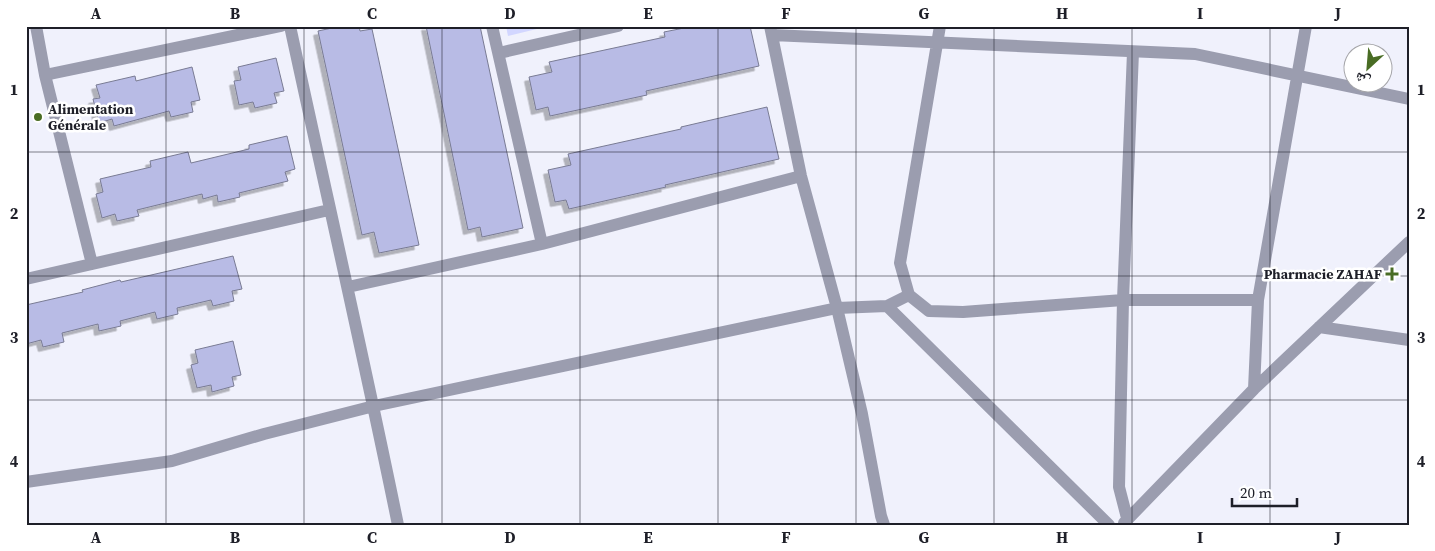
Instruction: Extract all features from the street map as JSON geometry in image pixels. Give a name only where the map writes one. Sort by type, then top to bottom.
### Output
[{"type":"street","points":[[36,26],[45,75],[92,264]]},
{"type":"street","points":[[45,75],[282,26]]},
{"type":"street","points":[[290,26],[329,210],[374,406],[398,525]]},
{"type":"street","points":[[492,26],[542,244]]},
{"type":"street","points":[[498,53],[576,31],[618,26]]},
{"type":"street","points":[[940,26],[900,263],[909,295],[929,311],[963,312],[1123,300],[1258,300]]},
{"type":"street","points":[[1254,389],[1258,300],[1306,26]]},
{"type":"street","points":[[881,522],[862,414],[837,308],[801,176],[771,31],[937,42],[1195,54],[1409,98]]},
{"type":"street","points":[[1124,522],[1119,487],[1123,300],[1133,52]]},
{"type":"street","points":[[348,287],[542,244],[801,176]]},
{"type":"street","points":[[26,279],[329,210]]},
{"type":"street","points":[[1124,522],[1254,389],[1409,242]]},
{"type":"street","points":[[26,482],[172,462],[264,434],[374,406],[837,308],[887,306],[909,295]]},
{"type":"street","points":[[887,306],[1109,525]]},
{"type":"street","points":[[1319,327],[1409,340]]},
{"type":"shaded area","points":[[506,26],[549,26],[508,36]]},
{"type":"building","points":[[341,26],[359,26],[360,31],[372,29],[419,245],[379,253],[374,232],[362,235],[318,31]]},
{"type":"building","points":[[426,26],[480,26],[523,228],[482,237],[480,227],[468,230]]},
{"type":"building","points":[[694,26],[750,26],[759,66],[646,91],[647,95],[550,116],[548,107],[536,110],[529,77],[552,72],[549,62],[665,37],[664,32]]},
{"type":"building","points":[[276,58],[284,91],[274,93],[277,103],[255,108],[253,102],[239,105],[234,81],[241,80],[238,67]]},
{"type":"building","points":[[192,67],[200,100],[191,102],[193,112],[171,117],[169,111],[114,126],[112,119],[99,123],[93,99],[100,98],[96,85],[135,76],[136,81]]},
{"type":"building","points":[[767,107],[779,159],[569,209],[566,200],[555,202],[548,170],[571,165],[568,154],[681,129],[681,127]]},
{"type":"building","points":[[287,136],[295,169],[285,172],[288,181],[239,193],[240,197],[218,202],[217,195],[203,199],[202,194],[137,210],[139,216],[117,221],[115,214],[102,218],[96,194],[103,192],[100,179],[151,167],[150,161],[188,152],[191,163],[249,149],[249,145]]},
{"type":"building","points":[[233,256],[242,289],[232,291],[234,301],[213,306],[211,300],[177,308],[178,314],[157,319],[155,312],[120,321],[121,326],[99,331],[98,324],[62,333],[64,342],[43,347],[41,340],[26,344],[26,305],[83,292],[82,290],[120,280],[121,282]]},
{"type":"building","points":[[233,341],[241,375],[232,377],[234,386],[212,392],[211,385],[197,388],[191,365],[198,363],[195,350]]},
{"type":"place","name":"Alimentation Générale","points":[[38,117]]},
{"type":"place","name":"Pharmacie ZAHAF","points":[[1392,274]]}]
